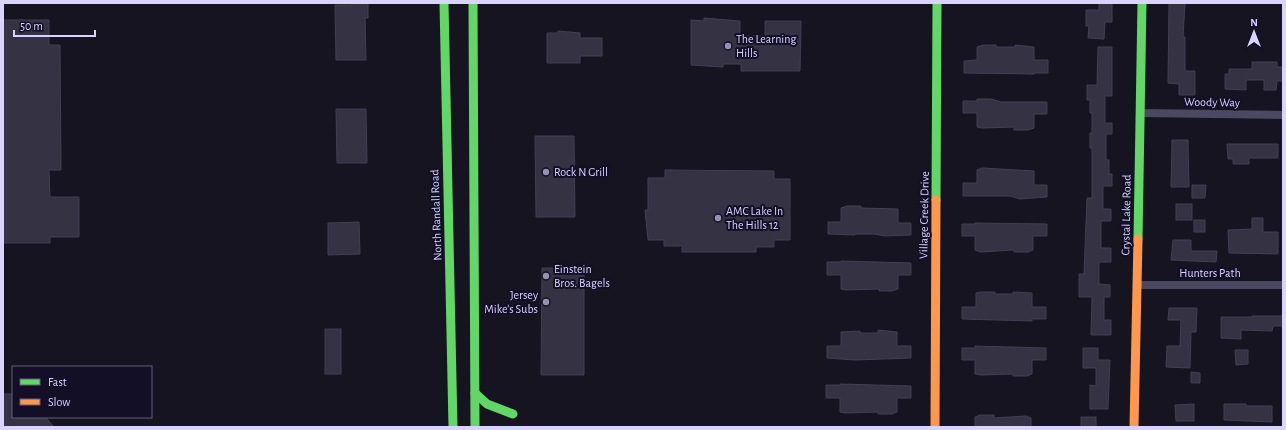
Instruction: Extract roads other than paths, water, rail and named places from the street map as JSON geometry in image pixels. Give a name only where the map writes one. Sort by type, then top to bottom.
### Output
[{"type":"main road","name":"North Randall Road","points":[[444,3],[453,427]]},
{"type":"main road","points":[[473,3],[475,427]]},
{"type":"main road","name":"Village Creek Drive","points":[[935,427],[937,3]]},
{"type":"main road","name":"Crystal Lake Road","points":[[1134,427],[1142,3]]},
{"type":"main road","points":[[475,393],[481,401],[494,408],[513,414]]},
{"type":"street","name":"Woody Way","points":[[1140,113],[1283,115]]},
{"type":"street","name":"Hunters Path","points":[[1137,285],[1283,285]]},
{"type":"place","name":"The Learning Hills","points":[[728,46]]},
{"type":"place","name":"Rock N Grill","points":[[546,172]]},
{"type":"place","name":"AMC Lake In The Hills 12","points":[[718,218]]},
{"type":"place","name":"Einstein Bros. Bagels","points":[[546,276]]},
{"type":"place","name":"Jersey Mike's Subs","points":[[546,302]]}]
